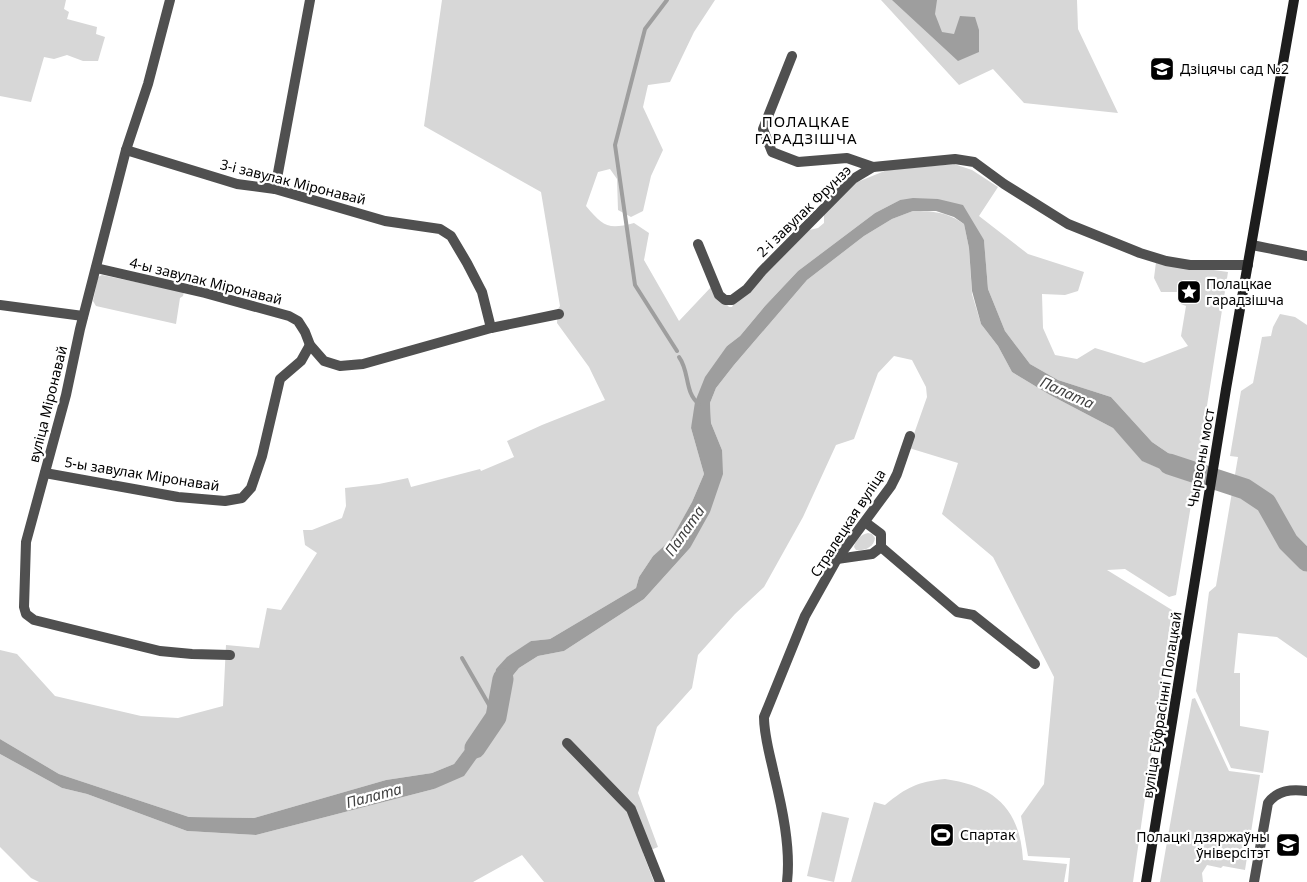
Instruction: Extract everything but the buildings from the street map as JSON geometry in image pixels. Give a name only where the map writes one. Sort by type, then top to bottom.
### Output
[{"type":"main road","points":[[1248,265],[1294,0]]},
{"type":"main road","name":"Чырвоны мост","points":[[1202,532],[1248,265]]},
{"type":"main road","name":"вуліца Еўфрасінні Полацкай","points":[[1146,882],[1202,532]]},
{"type":"street","name":"вуліца Міронавай","points":[[170,0],[148,84],[126,150],[83,316],[66,395],[26,542],[24,607],[26,614],[34,620],[160,650],[192,654],[230,655]]},
{"type":"street","points":[[275,190],[310,0]]},
{"type":"street","points":[[792,56],[763,129],[772,152],[798,162],[847,158],[873,167]]},
{"type":"street","name":"3-і завулак Міронавай","points":[[126,150],[237,184],[275,190],[385,221],[440,229],[451,236],[482,292],[491,328]]},
{"type":"street","name":"2-і завулак Фрунзэ","points":[[698,244],[719,294],[725,300],[732,300],[747,288],[853,179],[873,167],[955,159],[974,162],[1004,184],[1068,224],[1140,253],[1166,261],[1190,265],[1248,265]]},
{"type":"street","points":[[1252,245],[1307,256]]},
{"type":"street","name":"4-ы завулак Міронавай","points":[[96,268],[205,292],[289,316],[298,321],[306,332],[310,345],[324,361],[340,366],[363,364],[491,328],[559,314]]},
{"type":"street","points":[[0,305],[83,316]]},
{"type":"street","name":"5-ы завулак Міронавай","points":[[45,473],[178,497],[225,501],[242,498],[251,488],[262,456],[280,379],[301,361],[310,345]]},
{"type":"street","name":"Стралецкая вуліца","points":[[787,882],[788,850],[777,783],[764,730],[764,717],[805,616],[837,559],[865,522],[897,474],[910,436]]},
{"type":"street","points":[[865,522],[881,534],[881,547],[957,612],[973,615],[1035,664]]},
{"type":"street","points":[[837,559],[872,554],[881,547]]},
{"type":"street","points":[[568,743],[631,809],[660,882]]},
{"type":"street","points":[[1254,882],[1268,803],[1275,794],[1287,790],[1307,791]]},
{"type":"shaded area","points":[[0,0],[66,0],[64,9],[69,12],[67,19],[97,27],[96,34],[105,37],[98,61],[83,61],[67,55],[54,59],[44,57],[31,102],[0,96]]},
{"type":"shaded area","points":[[442,0],[715,0],[694,32],[670,82],[648,85],[643,107],[663,150],[651,176],[643,211],[631,217],[618,210],[617,179],[610,169],[598,172],[586,206],[606,225],[618,226],[634,223],[649,233],[644,260],[679,321],[713,285],[715,292],[729,307],[732,307],[735,301],[751,289],[809,230],[818,228],[824,223],[824,214],[855,183],[887,170],[954,164],[972,170],[998,187],[979,216],[1028,254],[1084,272],[1078,291],[1065,295],[1042,294],[1043,328],[1055,355],[1077,359],[1095,348],[1144,363],[1188,346],[1181,336],[1186,306],[1181,304],[1178,292],[1161,292],[1154,278],[1156,262],[1228,272],[1198,463],[1174,457],[1152,442],[1111,397],[1058,380],[1030,364],[1005,331],[988,289],[984,240],[938,199],[900,200],[875,213],[798,271],[740,336],[727,346],[691,428],[704,474],[692,502],[671,541],[653,556],[639,577],[636,588],[550,639],[531,641],[496,669],[484,724],[454,764],[432,773],[386,780],[254,818],[189,817],[59,774],[0,739],[0,650],[17,654],[55,696],[141,716],[178,718],[223,706],[226,645],[259,648],[267,608],[281,610],[317,553],[305,545],[303,530],[312,530],[342,518],[346,506],[345,488],[408,478],[411,487],[480,469],[481,471],[514,457],[507,441],[605,400],[589,367],[557,323],[560,306],[541,192],[424,126]]},
{"type":"shaded area","points":[[881,0],[1077,0],[1078,29],[1118,113],[1024,103],[993,69],[959,85]]},
{"type":"shaded area","points":[[913,211],[940,213],[964,224],[969,248],[972,294],[981,324],[998,346],[1012,372],[1050,395],[1113,428],[1143,461],[1174,475],[1195,481],[1176,595],[1169,597],[1125,569],[1107,570],[1172,610],[1133,882],[1068,882],[1070,858],[1028,856],[1021,816],[1044,784],[1054,677],[993,557],[942,514],[958,463],[909,448],[927,397],[926,387],[912,360],[894,356],[878,373],[854,439],[836,445],[803,517],[764,587],[735,614],[698,655],[692,688],[657,727],[638,793],[658,847],[643,853],[654,882],[544,882],[522,855],[473,882],[39,882],[31,878],[0,847],[0,754],[62,788],[87,794],[187,831],[256,835],[434,789],[479,755],[506,684],[519,668],[538,656],[564,651],[644,599],[690,548],[722,450],[711,423],[710,403],[716,388],[807,280],[864,236],[892,219]]},
{"type":"shaded area","points":[[102,275],[184,292],[180,298],[176,324],[96,306],[93,301],[98,277]]},
{"type":"shaded area","points":[[1280,314],[1295,317],[1307,325],[1307,658],[1277,637],[1238,633],[1234,673],[1240,673],[1240,726],[1269,731],[1263,773],[1231,768],[1196,691],[1209,592],[1216,586],[1238,457],[1230,456],[1241,391],[1253,383],[1262,337],[1271,336],[1273,327]]},
{"type":"shaded area","points":[[868,533],[872,534],[875,538],[873,544],[866,549],[856,550],[854,547],[857,540]]},
{"type":"shaded area","points":[[1195,698],[1229,771],[1260,775],[1245,870],[1207,865],[1202,873],[1203,882],[1160,882],[1192,699]]},
{"type":"shaded area","name":"Спартак","points":[[945,779],[978,787],[1002,803],[1017,827],[1023,860],[1067,864],[1064,882],[851,882],[874,802],[885,805],[913,786]]},
{"type":"shaded area","points":[[822,812],[849,818],[834,882],[807,876]]},
{"type":"water","points":[[892,0],[937,0],[935,14],[942,32],[954,34],[960,16],[975,17],[979,30],[979,52],[958,61]]},
{"type":"water","points":[[913,198],[938,199],[963,205],[984,240],[988,289],[1005,331],[1030,364],[1058,380],[1111,397],[1152,442],[1174,457],[1198,463],[1195,481],[1174,475],[1142,461],[1113,428],[1050,395],[1012,372],[998,346],[981,324],[972,291],[969,248],[964,224],[954,217],[936,211],[913,211],[892,219],[864,236],[807,280],[734,365],[716,388],[710,403],[711,423],[722,450],[723,474],[710,512],[690,548],[644,599],[564,651],[538,656],[519,668],[506,684],[479,755],[464,776],[434,789],[256,835],[187,831],[87,794],[62,788],[0,754],[0,739],[59,774],[189,817],[254,818],[386,780],[432,773],[454,764],[484,724],[496,669],[507,657],[531,641],[550,639],[636,588],[639,577],[653,556],[671,540],[692,502],[704,474],[691,428],[695,402],[705,377],[727,346],[740,336],[798,271],[875,213],[900,200]]},
{"type":"waterway","points":[[667,0],[645,29],[615,145],[635,285],[677,351]]},
{"type":"waterway","points":[[679,357],[685,369],[691,394],[699,404]]},
{"type":"waterway","name":"Палата","points":[[1169,464],[1245,489],[1266,503],[1288,542],[1307,561]]},
{"type":"waterway","points":[[462,658],[496,717]]},
{"type":"waterway","name":"Палата","points":[[475,748],[496,717],[503,679]]},
{"type":"place","name":"Дзіцячы сад №2","points":[[1162,69]]},
{"type":"place","name":"Полацкае гарадзішча","points":[[1189,292]]},
{"type":"place","name":"Спартак","points":[[942,835]]},
{"type":"place","name":"Полацкі дзяржаўны ўніверсітэт","points":[[1288,845]]},
{"type":"district","name":"ПОЛАЦКАЕ ГАРАДЗІШЧА","points":[[806,130]]}]
